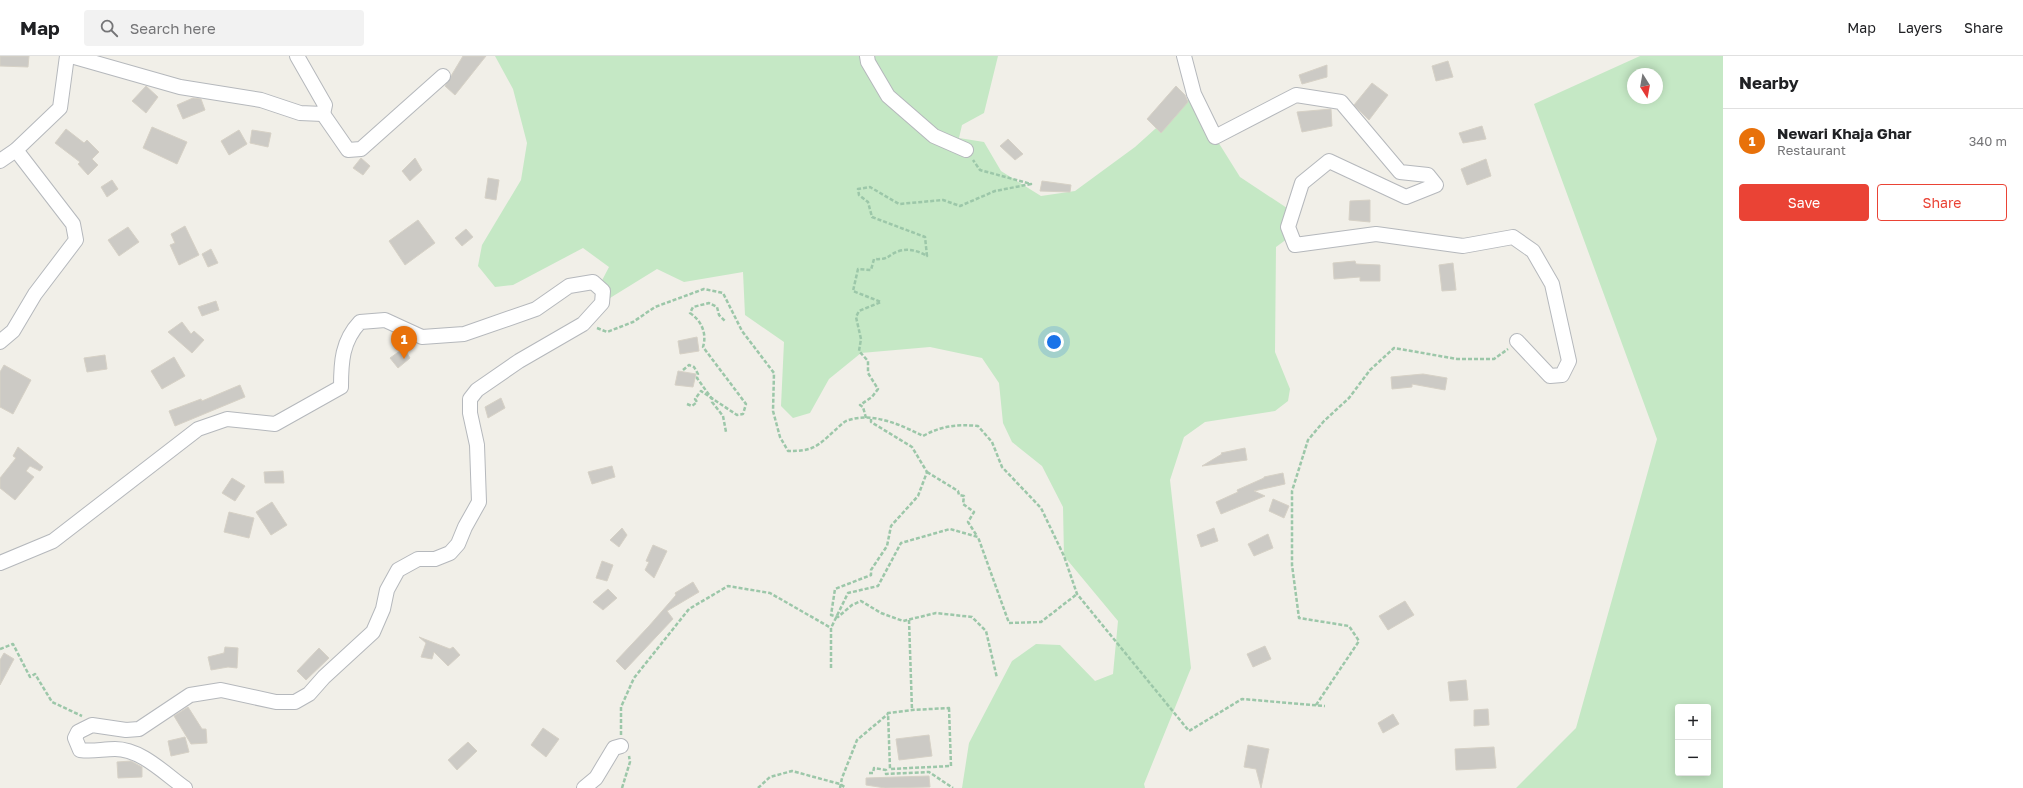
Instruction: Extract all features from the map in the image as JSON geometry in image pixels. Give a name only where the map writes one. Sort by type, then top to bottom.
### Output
[{"type":"street","points":[[0,161],[16,150],[60,108],[67,56]]},
{"type":"street","points":[[71,56],[180,87],[261,100],[300,113],[323,114]]},
{"type":"street","points":[[297,56],[325,105],[323,114],[348,150],[361,148],[443,76]]},
{"type":"street","points":[[867,56],[868,62],[888,96],[934,136],[966,150]]},
{"type":"street","points":[[1184,56],[1194,94],[1215,136],[1296,95],[1341,102],[1400,172],[1428,175],[1436,185],[1406,197],[1329,161],[1302,183],[1288,227],[1295,245],[1376,234],[1463,246],[1513,237],[1533,251],[1552,284],[1554,292],[1569,361],[1562,375],[1550,376],[1517,341]]},
{"type":"street","points":[[0,342],[13,331],[35,294],[76,240],[73,224],[16,150]]},
{"type":"street","points":[[0,563],[53,541],[198,429],[227,419],[275,424],[340,387],[341,358],[353,330],[360,322],[385,320],[422,337],[464,334],[536,309],[569,286],[593,282],[603,291],[602,303],[583,324],[519,361],[477,390],[470,400],[470,414],[477,445],[479,502],[465,527],[458,544],[450,553],[435,559],[418,559],[398,570],[387,590],[383,609],[373,632],[324,677],[309,694],[295,702],[276,702],[221,690],[190,695],[139,729],[126,730],[92,725],[78,732],[75,738],[80,750],[91,752],[114,749],[132,751],[184,788]]},
{"type":"street","points":[[584,788],[596,778],[614,748],[621,746]]},
{"type":"path","points":[[866,418],[863,407],[860,404],[872,397],[878,389],[868,373],[868,361],[859,351],[861,339],[856,317],[859,311],[881,302],[853,291],[858,269],[871,270],[874,259],[886,259],[898,251],[914,250],[927,256],[924,237],[872,217],[868,202],[859,195],[858,189],[870,187],[899,204],[943,200],[960,206],[995,191],[1031,184],[980,170],[966,150]]},
{"type":"path","points":[[583,324],[607,332],[633,322],[655,307],[697,291],[704,289],[723,293],[742,331],[774,373],[773,411],[780,437],[788,450],[807,451],[822,442],[846,422],[866,418],[898,424],[923,436],[938,428],[961,425],[978,426],[992,442],[1002,467],[1041,508],[1064,556],[1077,594],[1189,731],[1242,699],[1325,706]]},
{"type":"path","points":[[687,404],[692,406],[697,402],[695,399],[701,391],[736,415],[743,414],[746,404],[703,348],[706,339],[699,319],[690,313],[693,307],[709,303],[717,307],[719,314],[725,321]]},
{"type":"path","points":[[1315,705],[1359,641],[1349,626],[1299,618],[1292,565],[1292,491],[1308,440],[1324,421],[1349,398],[1370,370],[1394,348],[1457,359],[1494,359],[1517,341]]},
{"type":"path","points":[[683,370],[689,365],[694,367],[698,374],[698,378],[712,399],[712,402],[723,416],[726,432]]},
{"type":"path","points":[[871,419],[871,422],[912,447],[927,472],[958,491],[959,495],[964,496],[963,504],[974,512],[968,522],[978,536],[1009,623],[1041,622],[1077,594]]},
{"type":"path","points":[[838,617],[831,615],[835,590],[871,575],[871,570],[887,546],[891,526],[918,496],[927,472]]},
{"type":"path","points":[[831,668],[831,628],[838,617],[848,593],[878,586],[901,543],[950,529],[978,536]]},
{"type":"path","points":[[622,788],[630,762],[627,751],[621,746],[621,707],[634,678],[689,608],[728,586],[770,593],[831,628]]},
{"type":"path","points":[[838,617],[852,605],[861,601],[881,613],[903,621],[936,613],[972,617],[986,631],[998,678]]},
{"type":"path","points":[[909,620],[912,710]]},
{"type":"path","points":[[0,649],[13,644],[30,678],[35,674],[52,702],[83,716],[74,729],[78,732]]},
{"type":"path","points":[[840,788],[840,784],[857,740],[888,713],[949,708],[951,766],[890,769],[888,713]]},
{"type":"path","points":[[869,773],[873,773],[874,768],[886,770],[886,774],[929,772],[953,788]]},
{"type":"path","points":[[758,788],[770,778],[792,771],[840,784],[846,788]]},
{"type":"green space","points":[[495,56],[998,56],[984,113],[962,125],[959,138],[984,142],[1001,171],[1041,196],[1075,191],[1135,147],[1194,94],[1215,137],[1240,177],[1293,212],[1291,236],[1276,247],[1275,352],[1290,389],[1288,401],[1275,411],[1205,422],[1184,437],[1170,480],[1191,668],[1144,784],[1145,788],[962,788],[969,743],[1012,661],[1036,644],[1060,645],[1095,681],[1113,674],[1118,621],[1064,556],[1063,507],[1042,466],[1012,442],[1003,423],[999,383],[982,358],[930,347],[861,353],[829,379],[810,413],[793,418],[781,406],[784,342],[745,315],[743,272],[684,282],[657,269],[610,298],[597,290],[609,267],[583,248],[513,285],[495,287],[478,266],[482,245],[521,180],[527,143],[513,89]]},
{"type":"green space","points":[[1640,56],[1723,56],[1723,788],[1516,788],[1576,728],[1657,439],[1534,104]]},
{"type":"building","points":[[0,56],[29,56],[28,67],[0,66]]},
{"type":"building","points":[[463,56],[486,56],[455,95],[445,86]]},
{"type":"building","points":[[1448,61],[1453,77],[1436,81],[1432,66]]},
{"type":"building","points":[[1327,65],[1327,77],[1302,84],[1299,75]]},
{"type":"building","points":[[1372,83],[1388,95],[1369,120],[1354,105]]},
{"type":"building","points":[[146,86],[158,97],[146,113],[132,101]]},
{"type":"building","points":[[1176,86],[1185,95],[1188,102],[1161,133],[1147,119]]},
{"type":"building","points":[[193,98],[201,99],[205,110],[183,119],[177,105]]},
{"type":"building","points":[[1331,109],[1332,126],[1302,132],[1297,112]]},
{"type":"building","points":[[1482,126],[1486,139],[1463,143],[1459,133]]},
{"type":"building","points":[[152,127],[187,142],[177,164],[143,148]]},
{"type":"building","points":[[66,129],[84,143],[87,140],[99,152],[92,159],[98,165],[88,175],[78,164],[80,162],[55,143]]},
{"type":"building","points":[[239,130],[247,144],[229,155],[221,141]]},
{"type":"building","points":[[252,130],[271,133],[268,147],[250,143]]},
{"type":"building","points":[[1008,139],[1023,154],[1015,160],[1000,146]]},
{"type":"building","points":[[361,158],[370,166],[363,175],[353,168]]},
{"type":"building","points":[[415,158],[422,170],[410,181],[402,171]]},
{"type":"building","points":[[1486,159],[1491,176],[1467,185],[1461,169]]},
{"type":"building","points":[[488,178],[499,180],[496,200],[485,198]]},
{"type":"building","points":[[112,180],[118,189],[107,197],[101,187]]},
{"type":"building","points":[[1042,181],[1071,185],[1070,192],[1040,191]]},
{"type":"building","points":[[1370,200],[1370,222],[1349,220],[1350,201]]},
{"type":"building","points":[[418,220],[435,243],[405,265],[389,241]]},
{"type":"building","points":[[185,226],[199,255],[179,265],[170,245],[175,243],[171,234]]},
{"type":"building","points":[[128,227],[139,242],[119,256],[108,240]]},
{"type":"building","points":[[466,229],[473,237],[462,246],[455,238]]},
{"type":"building","points":[[211,249],[218,263],[208,267],[202,254]]},
{"type":"building","points":[[1355,261],[1356,264],[1380,265],[1380,281],[1360,281],[1360,277],[1334,279],[1333,263]]},
{"type":"building","points":[[1453,263],[1456,290],[1442,291],[1439,265]]},
{"type":"building","points":[[216,301],[219,310],[202,316],[198,307]]},
{"type":"building","points":[[182,322],[191,334],[194,331],[204,340],[192,353],[168,332]]},
{"type":"building","points":[[697,337],[699,351],[680,354],[678,341]]},
{"type":"building","points":[[404,348],[410,358],[398,368],[390,358]]},
{"type":"building","points":[[105,355],[107,369],[87,372],[84,358]]},
{"type":"building","points":[[174,357],[185,376],[162,389],[151,371]]},
{"type":"building","points":[[4,365],[31,380],[13,414],[0,407],[0,372]]},
{"type":"building","points":[[678,371],[696,374],[693,387],[675,385]]},
{"type":"building","points":[[1423,374],[1447,378],[1445,390],[1412,384],[1412,387],[1392,389],[1391,377]]},
{"type":"building","points":[[240,385],[245,397],[175,426],[169,411],[201,399],[202,401]]},
{"type":"building","points":[[501,398],[505,408],[488,418],[485,407]]},
{"type":"building","points":[[18,447],[43,467],[40,471],[30,466],[26,471],[34,477],[15,500],[0,488],[0,478],[16,458],[13,456]]},
{"type":"building","points":[[1245,448],[1247,460],[1202,466],[1222,454],[1221,453]]},
{"type":"building","points":[[612,466],[615,477],[592,484],[588,472]]},
{"type":"building","points":[[283,471],[284,483],[265,483],[264,472]]},
{"type":"building","points":[[1283,473],[1285,484],[1254,491],[1265,496],[1221,514],[1216,502],[1238,492],[1237,490],[1264,477]]},
{"type":"building","points":[[232,478],[245,486],[235,501],[222,493]]},
{"type":"building","points":[[1273,499],[1289,506],[1284,518],[1269,511]]},
{"type":"building","points":[[272,502],[287,525],[271,535],[256,512]]},
{"type":"building","points":[[229,512],[254,518],[249,538],[224,532]]},
{"type":"building","points":[[622,528],[627,535],[619,547],[610,540]]},
{"type":"building","points":[[1214,528],[1218,541],[1201,547],[1197,535]]},
{"type":"building","points":[[1268,534],[1273,548],[1254,556],[1248,544]]},
{"type":"building","points":[[653,545],[667,551],[654,578],[645,570],[649,562],[646,561]]},
{"type":"building","points":[[602,561],[613,565],[607,581],[596,578]]},
{"type":"building","points":[[693,582],[699,592],[667,611],[673,619],[625,670],[616,661],[676,595],[675,593]]},
{"type":"building","points":[[608,589],[617,598],[603,610],[593,602]]},
{"type":"building","points":[[1405,601],[1414,615],[1388,630],[1379,616]]},
{"type":"building","points":[[419,637],[450,649],[453,647],[460,655],[448,666],[434,652],[432,659],[421,657],[426,643]]},
{"type":"building","points":[[1265,646],[1271,659],[1253,667],[1247,654]]},
{"type":"building","points":[[225,647],[238,648],[237,668],[228,667],[211,670],[208,657],[224,653]]},
{"type":"building","points":[[319,648],[329,658],[306,680],[297,671]]},
{"type":"building","points":[[4,653],[14,659],[0,685],[0,660]]},
{"type":"building","points":[[1466,680],[1468,700],[1450,701],[1448,682]]},
{"type":"building","points":[[188,707],[202,729],[206,729],[207,743],[191,744],[174,716]]},
{"type":"building","points":[[1488,709],[1489,725],[1474,726],[1474,710]]},
{"type":"building","points":[[1393,714],[1399,724],[1383,733],[1378,723]]},
{"type":"building","points":[[543,728],[559,739],[546,757],[531,745]]},
{"type":"building","points":[[929,735],[932,756],[899,760],[896,739]]},
{"type":"building","points":[[185,737],[189,752],[171,756],[168,741]]},
{"type":"building","points":[[468,742],[477,751],[457,770],[448,760]]},
{"type":"building","points":[[1248,745],[1269,749],[1261,788],[1256,769],[1244,767]]},
{"type":"building","points":[[1494,747],[1496,768],[1456,770],[1455,749]]},
{"type":"building","points":[[131,761],[142,767],[142,777],[118,778],[117,762]]},
{"type":"building","points":[[929,776],[930,787],[885,788],[866,785],[866,778]]},
{"type":"place","name":"Newari Khaja Ghar","points":[[404,359]]}]
